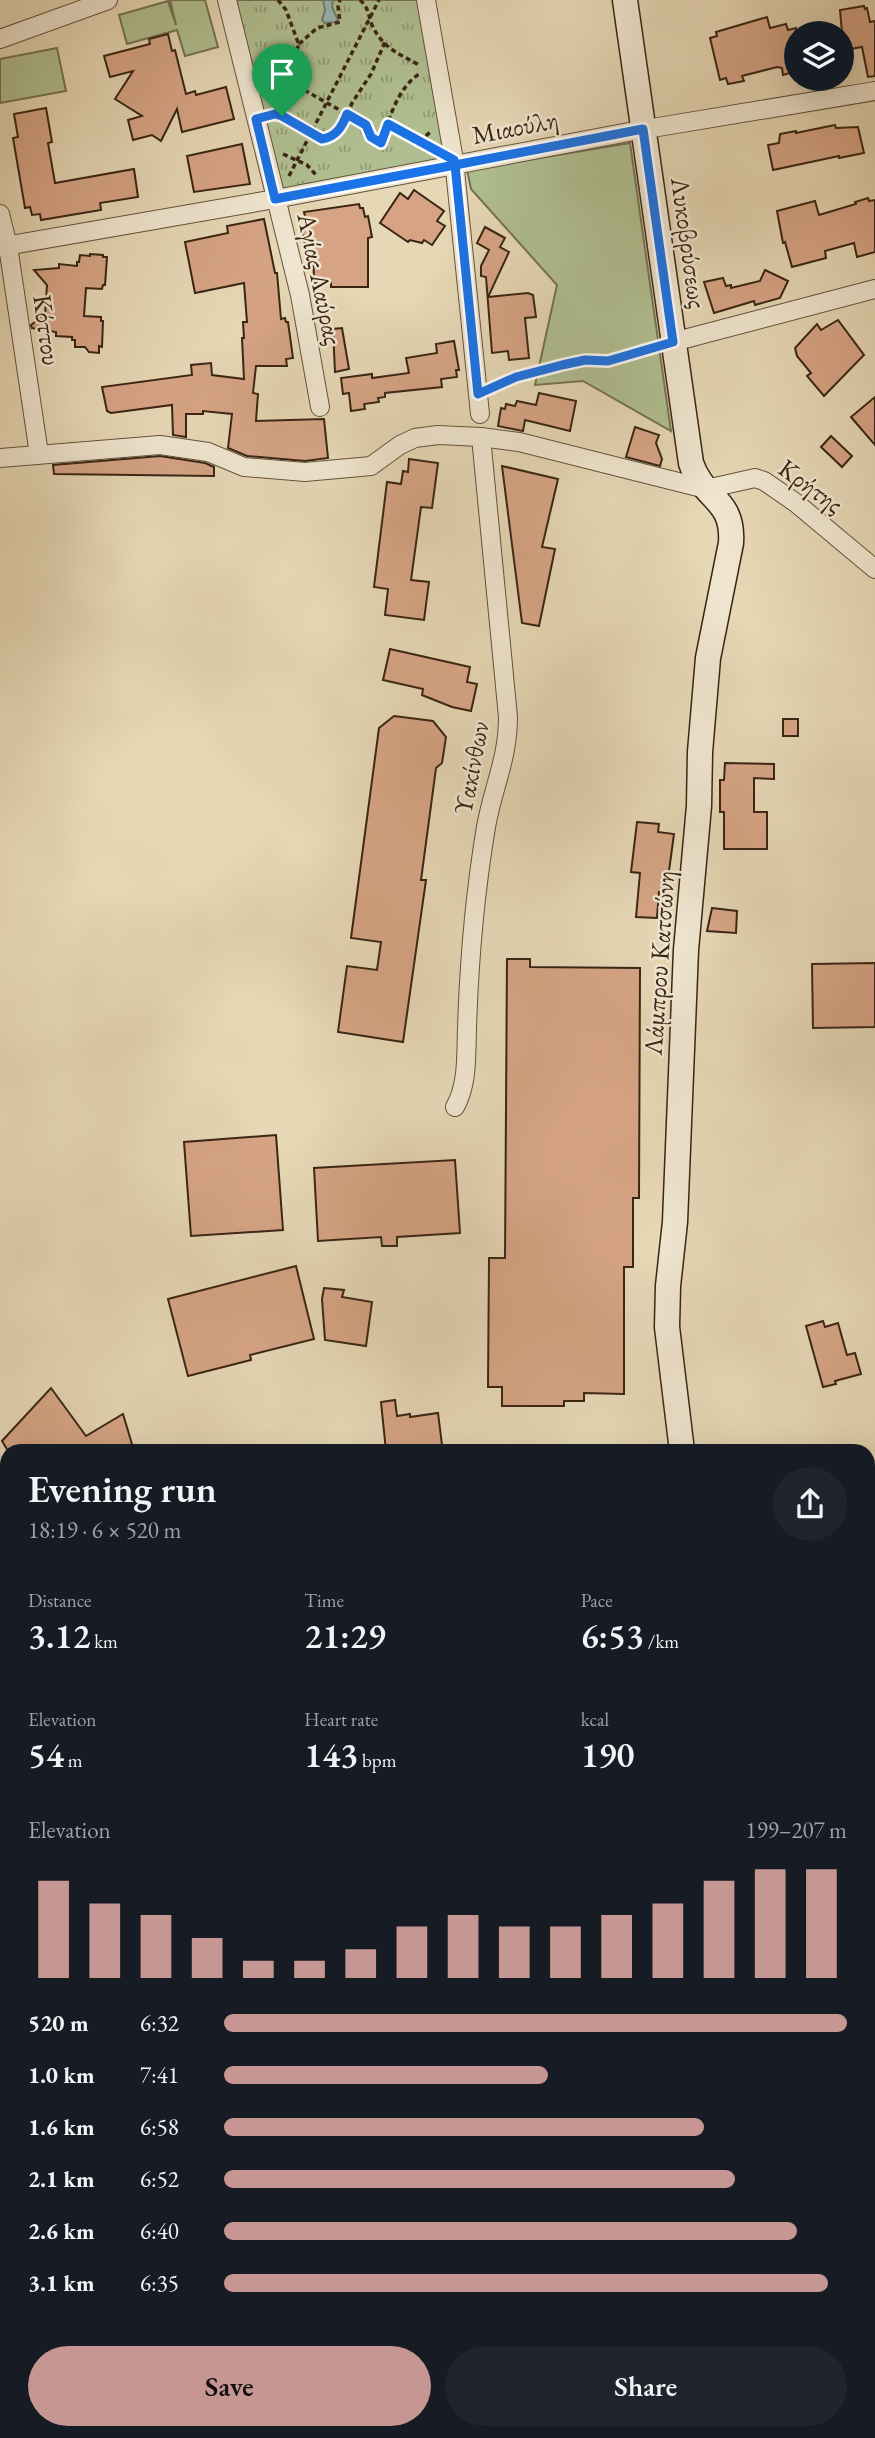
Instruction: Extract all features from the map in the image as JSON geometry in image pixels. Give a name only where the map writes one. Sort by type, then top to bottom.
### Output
[{"type":"street","points":[[0,39],[108,0]]},
{"type":"street","name":"Αγίας Λαύρας","points":[[227,0],[300,295],[320,407]]},
{"type":"street","points":[[426,0],[454,163],[480,414]]},
{"type":"street","name":"Λυκοβρύσεως","points":[[625,0],[691,463],[695,477],[706,489]]},
{"type":"street","name":"Μιαούλη","points":[[4,247],[643,129],[875,91]]},
{"type":"street","name":"Κόττου","points":[[0,214],[39,454]]},
{"type":"street","points":[[673,342],[875,289]]},
{"type":"street","points":[[0,458],[160,445],[208,452],[244,467],[305,472],[371,466],[415,438],[438,435],[519,442],[706,489]]},
{"type":"street","name":"Υακίνθων","points":[[455,1107],[460,1098],[465,1072],[469,981],[480,864],[489,809],[508,742],[508,717],[481,437]]},
{"type":"street","name":"Κρήτης","points":[[706,489],[755,478],[764,481],[796,503],[875,569]]},
{"type":"street","name":"Λάμπρου Κατσώνη","points":[[681,1444],[667,1327],[668,1286],[675,1222],[686,950],[699,806],[700,752],[708,658],[732,535],[727,512],[706,489]]},
{"type":"path","points":[[278,0],[286,10],[299,45]]},
{"type":"path","points":[[283,78],[299,45],[317,28],[340,22],[340,0]]},
{"type":"path","points":[[240,54],[366,125],[371,137],[381,143],[404,88],[413,77],[425,72],[421,66],[395,53],[372,24],[368,8],[360,0]]},
{"type":"path","points":[[275,199],[379,0]]},
{"type":"path","points":[[256,119],[275,114],[291,120],[322,139],[331,138],[344,123],[372,74],[385,41]]},
{"type":"path","points":[[388,124],[454,163]]},
{"type":"path","points":[[279,152],[297,159],[315,173],[326,189]]},
{"type":"path","points":[[478,394],[516,377],[585,360],[608,361],[673,342]]},
{"type":"green space","points":[[170,0],[205,0],[218,47],[185,56],[177,30],[127,44],[119,15],[168,1],[176,25]]},
{"type":"green space","points":[[234,0],[420,0],[447,161],[280,193]]},
{"type":"green space","points":[[57,48],[66,91],[0,103],[0,59]]},
{"type":"green space","points":[[630,143],[671,431],[583,381],[535,385],[557,285],[471,189],[467,170]]},
{"type":"water","points":[[323,0],[333,0],[332,7],[338,20],[335,22],[325,23],[322,20],[325,10]]},
{"type":"building","points":[[864,6],[867,8],[870,22],[875,21],[875,76],[868,77],[862,47],[854,48],[854,21],[841,21],[840,10]]},
{"type":"building","points":[[767,17],[770,28],[784,24],[784,75],[782,68],[777,67],[742,76],[744,81],[728,84],[726,78],[720,80],[710,38],[717,36],[716,32]]},
{"type":"building","points":[[168,34],[172,51],[175,50],[186,94],[195,91],[196,95],[226,87],[234,119],[182,132],[177,109],[161,141],[152,135],[133,140],[128,120],[142,116],[115,99],[133,71],[110,77],[104,56],[150,44],[149,39]]},
{"type":"building","points":[[46,108],[52,142],[48,143],[55,183],[134,169],[138,197],[100,203],[101,210],[41,220],[40,214],[32,215],[30,207],[25,208],[13,138],[18,137],[14,114]]},
{"type":"building","points":[[835,125],[836,128],[858,127],[864,153],[773,170],[768,145],[779,143],[780,134]]},
{"type":"building","points":[[242,144],[250,184],[194,192],[187,156]]},
{"type":"building","points":[[414,190],[444,211],[437,221],[445,226],[432,245],[424,240],[422,243],[410,240],[408,242],[380,223],[400,193],[408,199]]},
{"type":"building","points":[[868,198],[869,201],[875,200],[875,252],[857,257],[854,243],[825,251],[826,258],[792,267],[785,242],[783,243],[777,211],[815,201],[819,215]]},
{"type":"building","points":[[359,204],[365,217],[368,216],[372,237],[368,238],[368,287],[331,287],[331,282],[314,283],[313,243],[305,244],[301,226],[307,225],[304,212]]},
{"type":"building","points":[[264,219],[277,273],[281,319],[285,318],[288,322],[293,358],[286,359],[287,366],[256,366],[253,393],[258,394],[256,421],[324,419],[328,458],[305,461],[247,456],[228,448],[232,414],[203,411],[203,414],[186,414],[186,437],[173,435],[172,405],[111,413],[107,411],[102,387],[192,375],[191,365],[211,363],[212,375],[244,379],[242,338],[243,322],[247,322],[244,283],[195,293],[185,242],[228,233],[227,226]]},
{"type":"building","points":[[485,227],[505,238],[500,247],[509,252],[488,297],[528,293],[533,295],[536,317],[525,318],[529,358],[509,360],[508,351],[492,353],[486,277],[481,276],[481,266],[489,250],[477,243]]},
{"type":"building","points":[[80,255],[107,257],[105,285],[102,289],[86,288],[84,316],[101,317],[103,321],[102,347],[99,346],[99,353],[89,352],[85,347],[75,347],[72,337],[56,336],[56,332],[32,328],[31,325],[45,314],[47,285],[34,270],[59,268],[59,264],[77,266]]},
{"type":"building","points":[[765,270],[788,281],[780,298],[755,305],[754,301],[714,313],[704,282],[723,278],[726,286],[731,285],[731,288],[760,281]]},
{"type":"building","points":[[838,320],[864,355],[824,396],[807,376],[811,373],[797,356],[795,348],[817,324],[821,330]]},
{"type":"building","points":[[342,328],[349,369],[335,372],[333,329]]},
{"type":"building","points":[[454,341],[459,370],[456,370],[457,377],[441,379],[442,387],[385,393],[385,397],[378,398],[379,402],[364,404],[365,409],[351,411],[349,393],[343,394],[341,378],[372,374],[372,378],[409,373],[406,358],[437,353],[436,344]]},
{"type":"building","points":[[539,393],[576,401],[570,431],[525,420],[523,431],[498,426],[501,408],[505,409],[506,404],[515,406],[517,401],[536,405]]},
{"type":"building","points":[[875,397],[875,445],[851,417]]},
{"type":"building","points":[[635,427],[659,435],[656,443],[662,459],[660,466],[626,457]]},
{"type":"building","points":[[831,436],[852,456],[842,467],[821,447]]},
{"type":"building","points":[[160,456],[205,463],[214,467],[214,476],[54,474],[53,465]]},
{"type":"building","points":[[409,459],[438,463],[432,508],[421,507],[411,580],[429,582],[424,620],[385,615],[388,589],[374,587],[387,482],[401,484],[403,471],[408,472]]},
{"type":"building","points":[[502,466],[558,479],[542,547],[555,549],[539,626],[522,623]]},
{"type":"building","points":[[390,649],[470,667],[467,682],[477,684],[471,711],[422,695],[423,689],[383,680]]},
{"type":"building","points":[[394,716],[433,721],[446,737],[442,763],[436,768],[421,880],[426,880],[403,1042],[338,1032],[347,966],[377,970],[381,942],[351,938],[379,728]]},
{"type":"building","points":[[783,719],[798,719],[798,736],[783,736]]},
{"type":"building","points":[[725,763],[774,764],[774,779],[754,778],[754,812],[767,812],[767,849],[724,849],[724,812],[720,812],[720,780],[724,780]]},
{"type":"building","points":[[637,822],[659,824],[658,832],[674,834],[666,893],[659,892],[657,918],[636,917],[640,873],[631,872]]},
{"type":"building","points":[[712,908],[737,911],[736,933],[707,931]]},
{"type":"building","points":[[507,959],[530,959],[530,967],[640,968],[639,1198],[633,1198],[633,1267],[624,1267],[624,1394],[584,1393],[584,1401],[564,1401],[564,1406],[502,1406],[502,1387],[488,1387],[489,1258],[505,1258]]},
{"type":"building","points":[[875,963],[875,1027],[813,1028],[812,964]]},
{"type":"building","points":[[276,1135],[283,1230],[191,1236],[184,1142]]},
{"type":"building","points":[[455,1160],[460,1233],[397,1237],[397,1246],[382,1246],[381,1237],[318,1241],[314,1168]]},
{"type":"building","points":[[296,1266],[314,1339],[250,1355],[251,1360],[188,1376],[168,1299]]},
{"type":"building","points":[[324,1288],[344,1290],[342,1297],[372,1302],[366,1346],[325,1340],[322,1299]]},
{"type":"building","points":[[823,1321],[825,1327],[838,1323],[847,1355],[855,1353],[861,1374],[823,1387],[806,1326]]},
{"type":"building","points":[[51,1388],[86,1436],[123,1414],[132,1444],[4,1444],[2,1441]]},
{"type":"building","points":[[395,1400],[397,1416],[438,1413],[442,1444],[385,1444],[381,1402]]},
{"type":"route","points":[[282,116],[275,114],[256,119],[275,199],[455,165],[478,394],[516,377],[585,360],[608,361],[673,342],[643,129],[455,165],[454,160],[388,124],[381,143],[371,137],[366,125],[347,114],[337,133],[331,138],[322,139],[282,116]]}]
